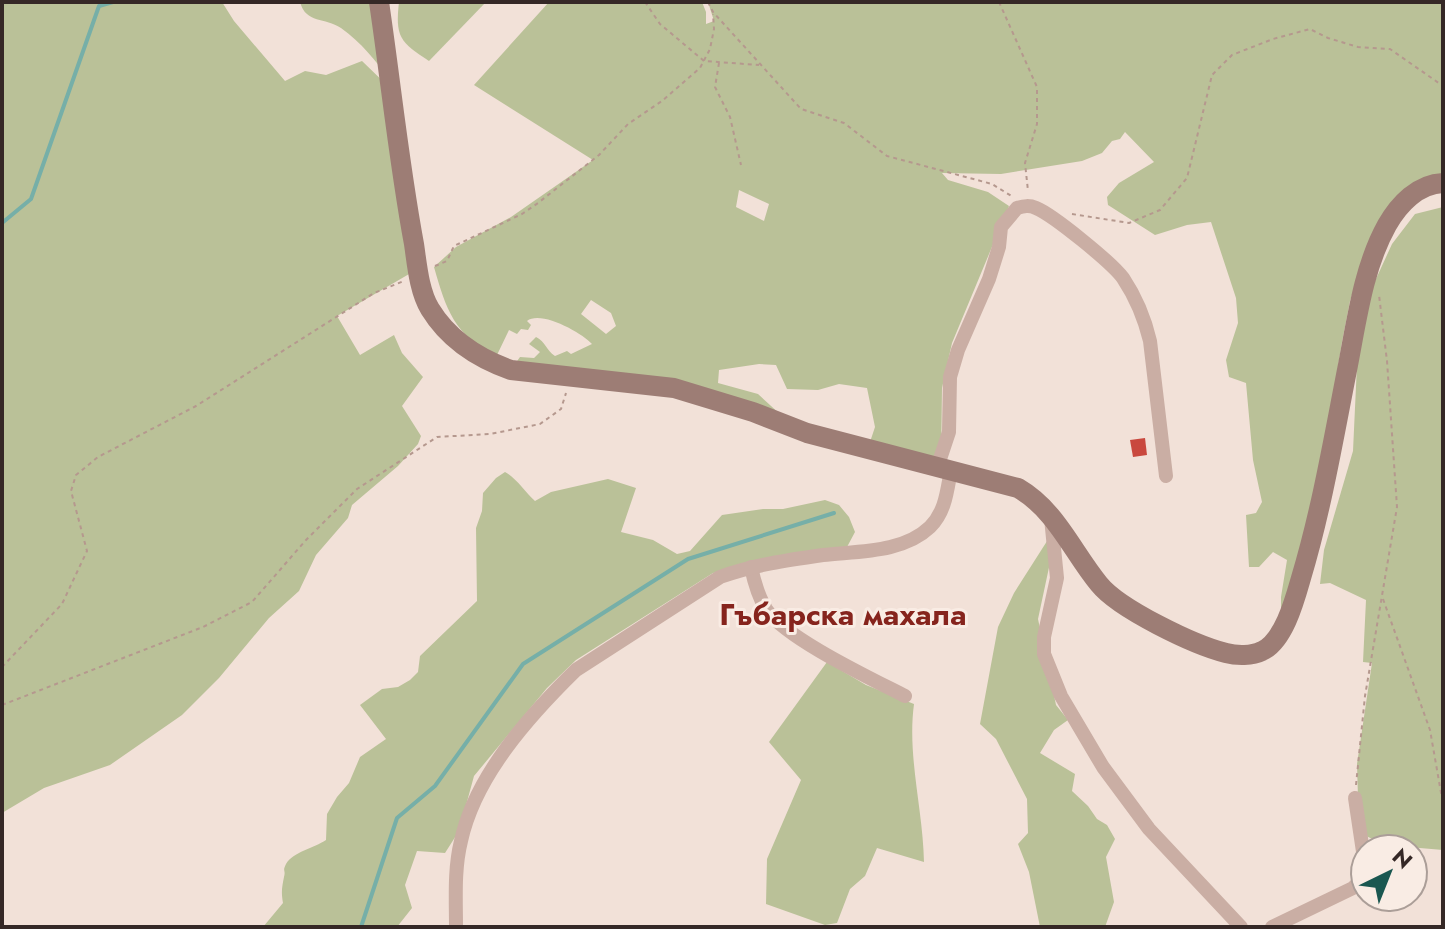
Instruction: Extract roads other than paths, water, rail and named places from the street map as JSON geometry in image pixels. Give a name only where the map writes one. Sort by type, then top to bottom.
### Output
[{"type":"street","points":[[379,2],[405,198],[420,278],[428,305],[457,342],[491,363],[511,370],[674,388],[753,412],[807,433],[1018,488],[1033,496],[1051,514],[1091,574],[1116,601],[1155,623],[1224,653],[1263,651],[1272,644],[1290,615],[1316,528],[1358,317],[1374,253],[1401,205],[1420,188],[1443,183]]},
{"type":"street","points":[[456,927],[461,840],[487,775],[576,670],[720,577],[751,567],[884,548],[914,538],[928,529],[944,506],[950,377],[958,350],[989,279],[999,247],[1001,227],[1017,208],[1030,206],[1039,209],[1115,270],[1125,282],[1150,341],[1166,476]]},
{"type":"street","points":[[1051,514],[1057,578],[1044,637],[1044,654],[1061,696],[1103,767],[1149,829],[1241,927]]},
{"type":"street","points":[[751,567],[760,595],[776,621],[838,661],[905,696]]},
{"type":"street","points":[[1355,798],[1360,833]]},
{"type":"street","points":[[1272,927],[1349,890]]},
{"type":"waterway","points":[[2,223],[31,199],[99,6],[113,2]]},
{"type":"waterway","points":[[361,927],[397,818],[435,786],[523,664],[688,559],[834,513]]},
{"type":"district","name":"Гъбарска махала","points":[[843,614]]}]
